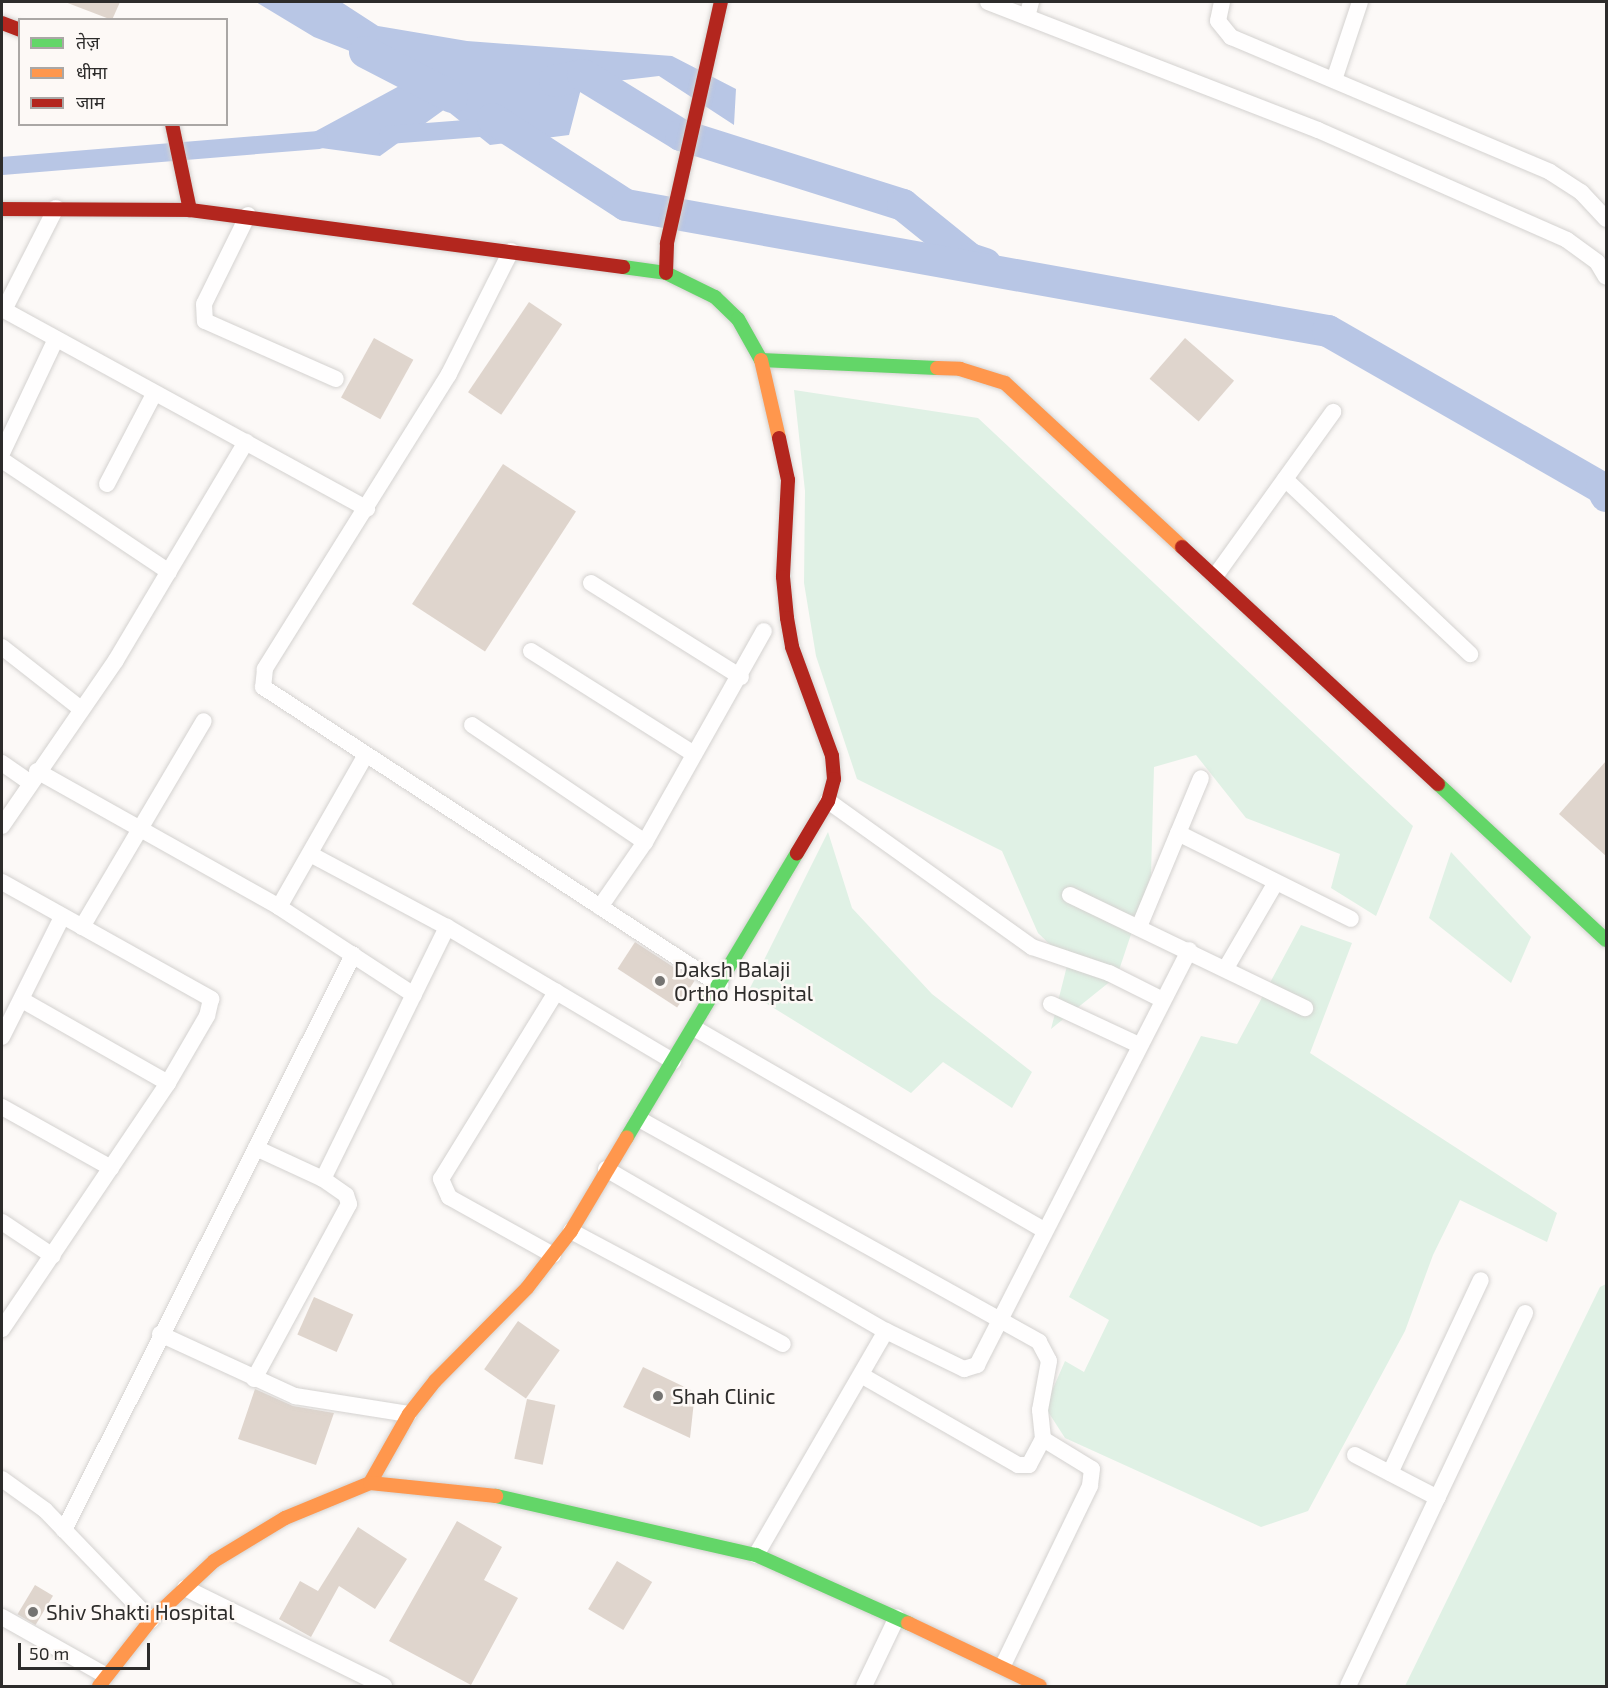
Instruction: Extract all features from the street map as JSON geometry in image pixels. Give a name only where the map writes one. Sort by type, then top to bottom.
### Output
[{"type":"street","points":[[666,273],[668,243],[721,2]]},
{"type":"street","points":[[988,2],[1029,9],[1318,130],[1568,240],[1597,262],[1606,277]]},
{"type":"street","points":[[1222,2],[1218,21],[1223,31],[1550,172],[1581,192],[1606,219]]},
{"type":"street","points":[[1334,80],[1360,2]]},
{"type":"street","points":[[2,23],[18,29]]},
{"type":"street","points":[[173,126],[190,210]]},
{"type":"street","points":[[56,208],[3,312],[368,509]]},
{"type":"street","points":[[2,209],[190,210],[248,215],[666,273],[715,297],[738,319],[761,360],[788,480],[783,577],[787,618],[792,647],[832,756],[834,779],[828,801],[571,1231],[553,1255],[409,1414],[370,1483]]},
{"type":"street","points":[[248,215],[204,304],[205,321],[336,380]]},
{"type":"street","points":[[510,251],[471,335],[368,509],[261,679],[269,694],[720,985]]},
{"type":"street","points":[[2,453],[56,339]]},
{"type":"street","points":[[761,360],[960,369],[1005,383],[1216,575],[1606,940]]},
{"type":"street","points":[[107,484],[154,394]]},
{"type":"street","points":[[1216,575],[1333,412]]},
{"type":"street","points":[[2,826],[169,572],[246,442]]},
{"type":"street","points":[[2,460],[169,572]]},
{"type":"street","points":[[1285,479],[1470,654]]},
{"type":"street","points":[[591,583],[741,677]]},
{"type":"street","points":[[600,907],[645,842],[694,754],[741,677],[764,630]]},
{"type":"street","points":[[2,647],[81,708]]},
{"type":"street","points":[[531,651],[694,754]]},
{"type":"street","points":[[82,927],[142,830],[204,721]]},
{"type":"street","points":[[472,725],[645,842]]},
{"type":"street","points":[[279,906],[365,756]]},
{"type":"street","points":[[2,763],[142,830],[279,906],[414,995]]},
{"type":"street","points":[[1139,927],[1201,778]]},
{"type":"street","points":[[828,801],[1032,947],[1109,974],[1162,1000]]},
{"type":"street","points":[[1178,833],[1351,919]]},
{"type":"street","points":[[310,854],[447,927],[673,1061]]},
{"type":"street","points":[[2,882],[211,999],[207,1016],[168,1083],[2,1329]]},
{"type":"street","points":[[1226,968],[1276,882]]},
{"type":"street","points":[[1070,895],[1189,950],[1305,1008]]},
{"type":"street","points":[[2,1037],[62,917]]},
{"type":"street","points":[[323,1179],[447,927]]},
{"type":"street","points":[[606,1169],[886,1331],[956,1366],[971,1368],[1000,1318],[1189,950]]},
{"type":"street","points":[[64,1530],[160,1334],[353,955]]},
{"type":"street","points":[[553,1255],[449,1197],[441,1179],[444,1167],[556,992]]},
{"type":"street","points":[[22,1000],[168,1083]]},
{"type":"street","points":[[1051,1004],[1139,1045]]},
{"type":"street","points":[[694,1028],[1044,1230]]},
{"type":"street","points":[[2,1107],[111,1168]]},
{"type":"street","points":[[639,1119],[1000,1318],[1046,1349],[1048,1375],[1040,1421],[1043,1439],[1029,1465],[1018,1465],[861,1375]]},
{"type":"street","points":[[254,1379],[346,1213],[346,1195],[323,1179],[256,1148]]},
{"type":"street","points":[[2,1221],[53,1256]]},
{"type":"street","points":[[571,1231],[783,1344]]},
{"type":"street","points":[[1390,1473],[1481,1280]]},
{"type":"street","points":[[1348,1686],[1525,1313]]},
{"type":"street","points":[[756,1555],[886,1331]]},
{"type":"street","points":[[160,1334],[254,1379],[326,1404],[409,1414]]},
{"type":"street","points":[[1003,1665],[1090,1486],[1092,1469],[1087,1463],[1043,1439]]},
{"type":"street","points":[[1355,1455],[1438,1498]]},
{"type":"street","points":[[2,1479],[64,1530],[151,1620]]},
{"type":"street","points":[[2,1617],[102,1681],[151,1620],[214,1561],[285,1518],[370,1483],[508,1497],[756,1555],[1003,1665],[1022,1682],[1040,1686]]},
{"type":"street","points":[[185,1588],[384,1686]]},
{"type":"street","points":[[864,1686],[897,1617]]},
{"type":"green space","points":[[794,390],[978,418],[1413,826],[1376,916],[1331,888],[1340,854],[1246,818],[1196,755],[1154,767],[1151,875],[1117,976],[1051,1029],[1068,962],[1038,933],[1002,851],[857,779],[816,656],[804,583],[805,491]]},
{"type":"green space","points":[[828,832],[852,908],[932,994],[1032,1072],[1012,1108],[943,1062],[911,1093],[748,992]]},
{"type":"green space","points":[[1451,852],[1531,937],[1511,983],[1429,918]]},
{"type":"green space","points":[[1301,925],[1352,943],[1310,1053],[1557,1213],[1547,1242],[1460,1200],[1433,1255],[1405,1331],[1308,1511],[1261,1527],[1065,1438],[1045,1407],[1065,1361],[1084,1372],[1109,1320],[1069,1297],[1201,1036],[1237,1044]]},
{"type":"green space","points":[[1606,1284],[1606,1686],[1405,1686],[1600,1287]]},
{"type":"water","points":[[256,2],[341,2],[378,26],[467,41],[672,56],[736,89],[734,125],[659,76],[582,85],[569,135],[490,145],[445,109],[380,156],[292,144],[416,77],[314,37]]},
{"type":"building","points":[[65,2],[120,2],[113,18],[107,18]]},
{"type":"building","points":[[529,302],[562,324],[501,415],[468,392]]},
{"type":"building","points":[[374,338],[413,360],[380,419],[341,397]]},
{"type":"building","points":[[1185,338],[1234,381],[1199,421],[1150,379]]},
{"type":"building","points":[[503,464],[576,511],[485,651],[412,604]]},
{"type":"building","points":[[1606,761],[1606,856],[1559,814]]},
{"type":"building","points":[[635,942],[695,981],[677,1008],[618,969]]},
{"type":"building","points":[[314,1297],[353,1314],[337,1352],[297,1334]]},
{"type":"building","points":[[518,1321],[560,1350],[526,1399],[484,1369]]},
{"type":"building","points":[[643,1367],[695,1392],[690,1438],[623,1407]]},
{"type":"building","points":[[255,1389],[293,1406],[334,1413],[316,1465],[238,1439]]},
{"type":"building","points":[[527,1399],[555,1405],[543,1465],[514,1459]]},
{"type":"building","points":[[457,1521],[502,1547],[484,1580],[518,1598],[471,1685],[389,1641]]},
{"type":"building","points":[[358,1527],[407,1559],[375,1609],[339,1586],[311,1637],[279,1619],[300,1581],[318,1591]]},
{"type":"building","points":[[617,1561],[652,1582],[623,1630],[588,1609]]},
{"type":"building","points":[[35,1585],[53,1596],[35,1625],[17,1614]]},
{"type":"waterway","points":[[365,52],[452,97]]},
{"type":"waterway","points":[[555,81],[583,75],[681,135],[903,205],[970,259],[985,264]]},
{"type":"waterway","points":[[493,119],[626,205],[1328,331],[1602,488],[1606,496]]},
{"type":"waterway","points":[[388,135],[492,127]]},
{"type":"waterway","points":[[2,166],[319,140]]},
{"type":"traffic: fast","points":[[623,267],[666,273],[715,297],[738,319],[761,360],[937,368]]},
{"type":"traffic: fast","points":[[1438,784],[1606,940]]},
{"type":"traffic: fast","points":[[627,1137],[797,853]]},
{"type":"traffic: fast","points":[[496,1496],[756,1555],[908,1623]]},
{"type":"traffic: slow","points":[[761,360],[779,438]]},
{"type":"traffic: slow","points":[[937,368],[960,369],[1005,383],[1182,547]]},
{"type":"traffic: slow","points":[[370,1483],[409,1414],[435,1381],[527,1288],[571,1231],[627,1137]]},
{"type":"traffic: slow","points":[[99,1686],[151,1620],[214,1561],[285,1518],[370,1483],[496,1496]]},
{"type":"traffic: slow","points":[[908,1623],[1040,1686]]},
{"type":"traffic: jam","points":[[666,273],[667,243],[721,2]]},
{"type":"traffic: jam","points":[[2,23],[18,29]]},
{"type":"traffic: jam","points":[[172,126],[190,210],[623,267]]},
{"type":"traffic: jam","points":[[2,209],[190,210]]},
{"type":"traffic: jam","points":[[779,438],[788,480],[783,577],[787,618],[792,647],[832,756],[834,779],[828,801],[797,853]]},
{"type":"traffic: jam","points":[[1182,547],[1438,784]]},
{"type":"place","name":"Daksh Balaji Ortho Hospital","points":[[660,981]]},
{"type":"place","name":"Shah Clinic","points":[[658,1396]]},
{"type":"place","name":"Shiv Shakti Hospital","points":[[33,1612]]}]
